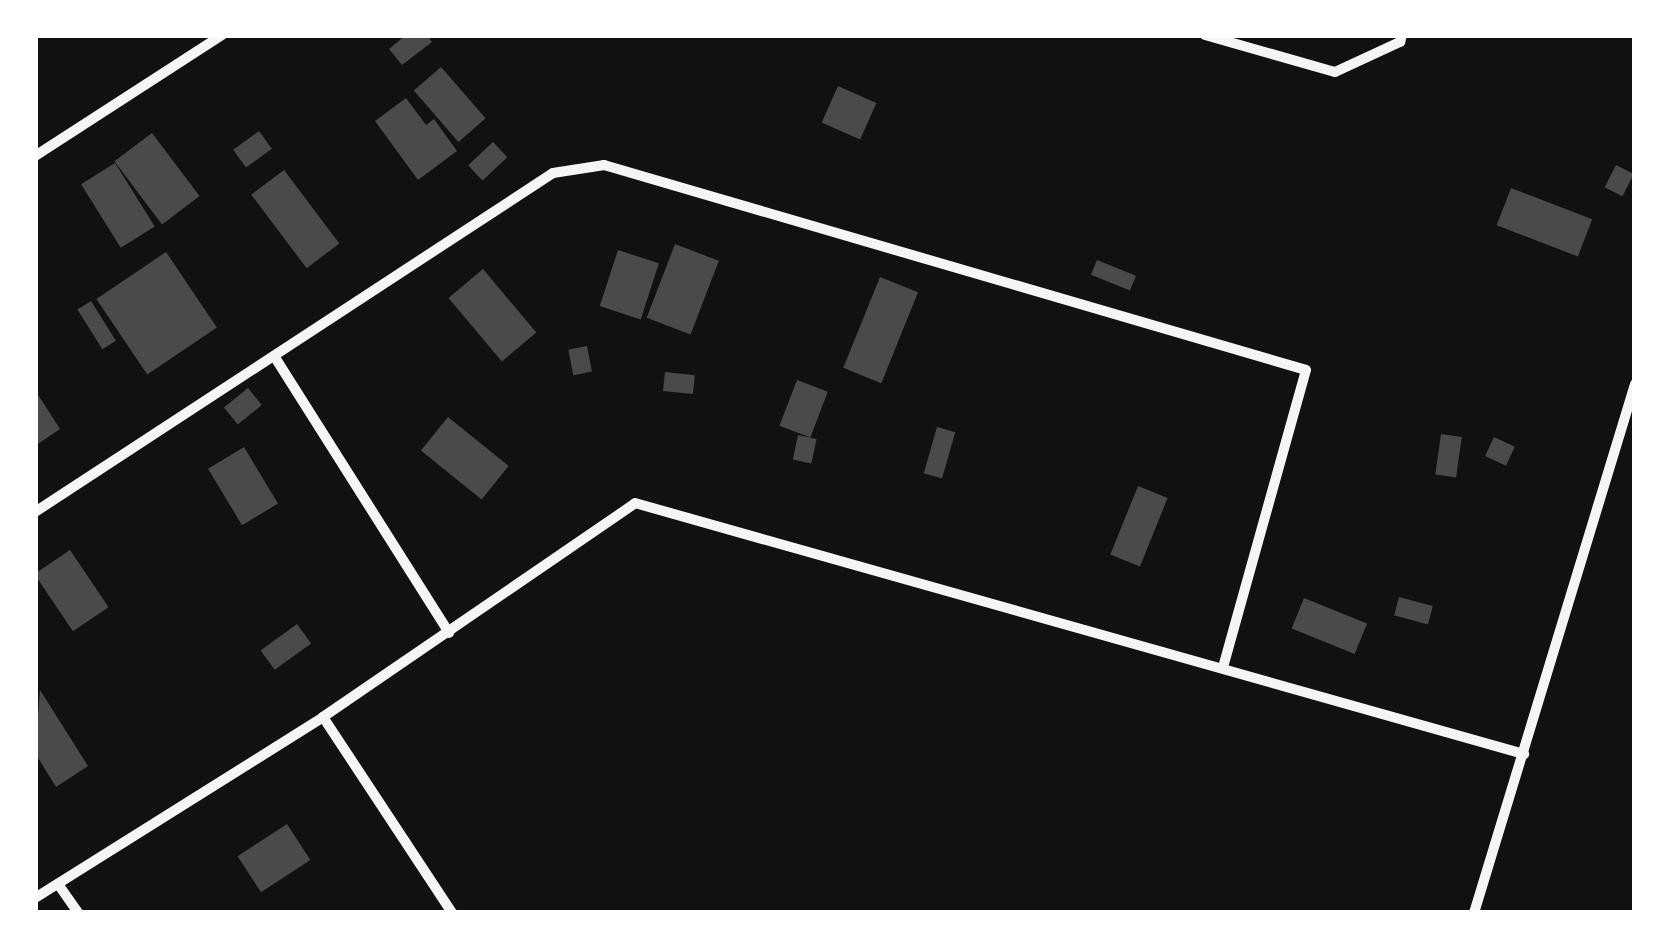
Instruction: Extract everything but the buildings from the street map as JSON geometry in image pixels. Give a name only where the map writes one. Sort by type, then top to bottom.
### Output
[{"type":"street","points":[[35,156],[222,35]]},
{"type":"street","points":[[1205,35],[1335,72],[1400,42],[1402,35]]},
{"type":"street","points":[[35,512],[276,358],[553,173],[604,166],[1306,370],[1223,667]]},
{"type":"street","points":[[276,358],[449,633]]},
{"type":"street","points":[[1474,913],[1635,384]]},
{"type":"street","points":[[35,898],[323,717],[635,503],[1524,754]]},
{"type":"street","points":[[323,717],[452,913]]},
{"type":"street","points":[[58,884],[78,913]]}]
